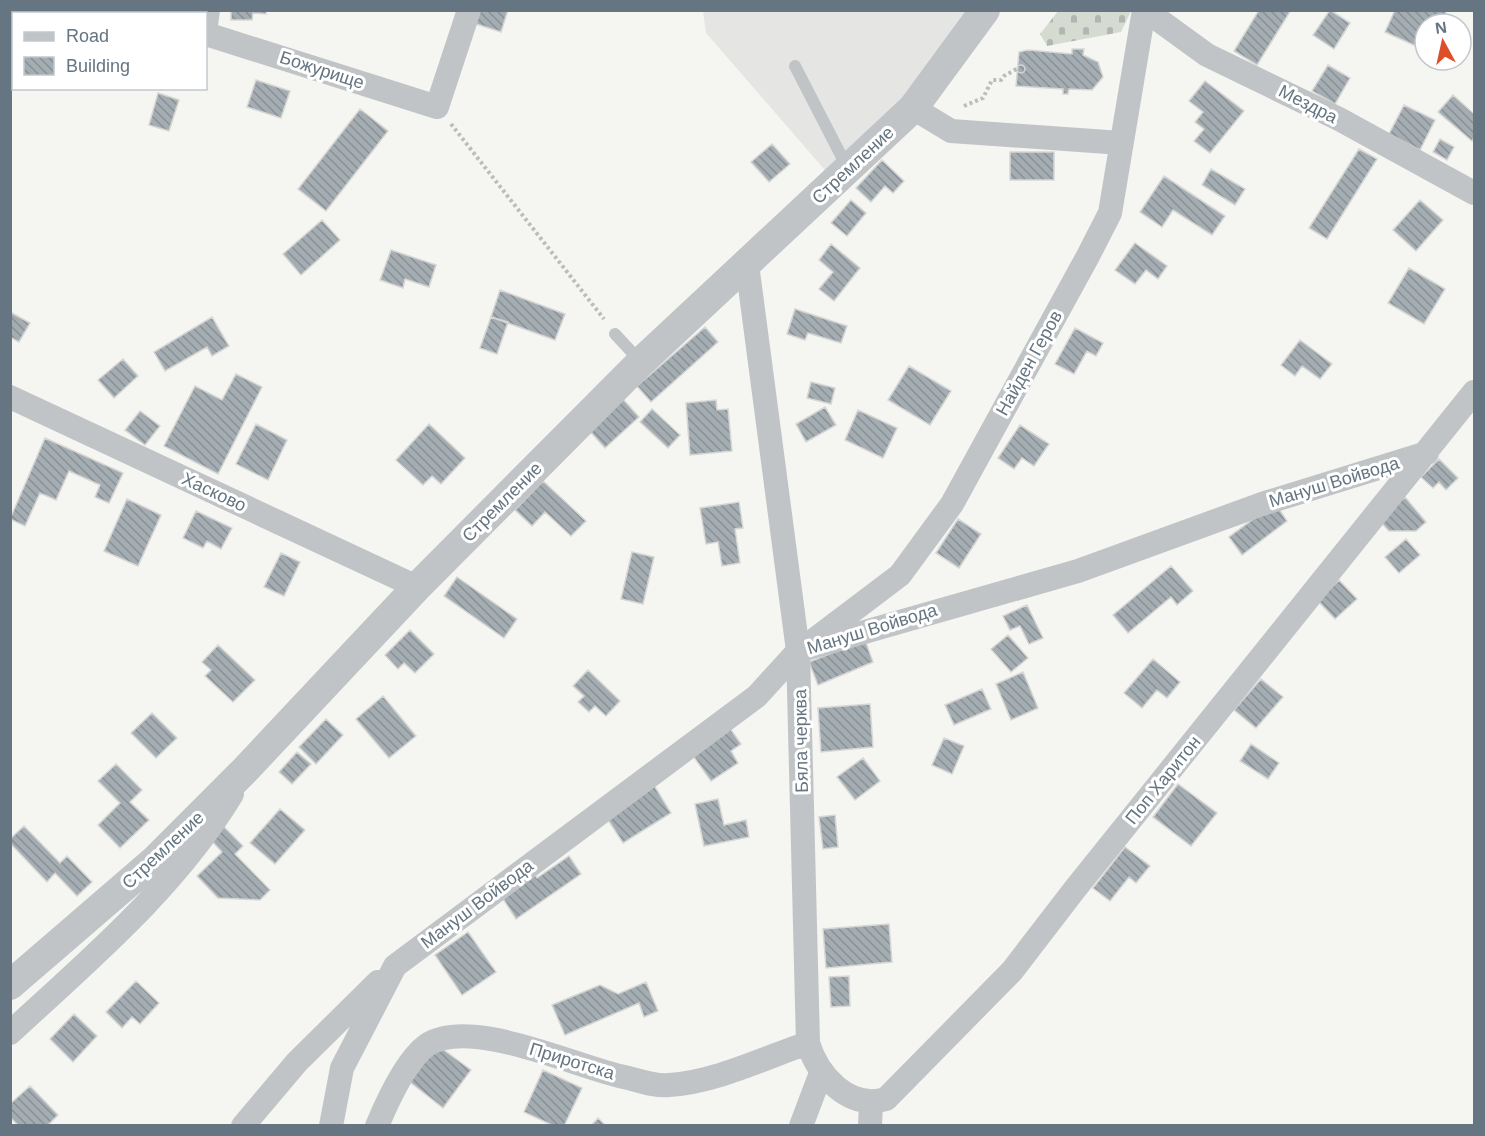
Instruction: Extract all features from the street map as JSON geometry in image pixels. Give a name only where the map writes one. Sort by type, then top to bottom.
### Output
[{"type":"street","points":[[437,107],[469,10]]},
{"type":"street","name":"Стремление","points":[[10,985],[155,860],[246,769],[417,587],[641,362],[913,108],[985,10]]},
{"type":"street","name":"Найден Геров","points":[[798,651],[900,575],[952,504],[1110,213],[1145,10]]},
{"type":"street","name":"Мездра","points":[[1145,10],[1207,55],[1339,119],[1474,193]]},
{"type":"street","name":"Божурище","points":[[207,34],[437,107]]},
{"type":"street","points":[[913,108],[951,131],[1121,143]]},
{"type":"street","name":"Бяла черква","points":[[747,264],[798,651],[808,1043],[821,1073]]},
{"type":"street","name":"Поп Харитон","points":[[821,1073],[871,1114],[1012,971],[1075,889],[1474,392]]},
{"type":"street","name":"Хасково","points":[[10,397],[417,587]]},
{"type":"street","name":"Мануш Войвода","points":[[331,1125],[342,1068],[395,966],[757,696],[798,651],[1078,571],[1262,504],[1427,453]]},
{"type":"street","points":[[10,1034],[138,914],[209,831],[246,769]]},
{"type":"street","points":[[243,1125],[297,1062],[395,966]]},
{"type":"street","name":"Приротска","points":[[377,1125],[407,1069],[425,1047],[441,1037],[482,1038],[523,1046],[612,1075],[667,1086],[706,1078],[808,1043]]},
{"type":"street","points":[[801,1125],[821,1073]]},
{"type":"lane","points":[[795,66],[848,170]]},
{"type":"lane","points":[[615,334],[641,362]]},
{"type":"path","points":[[958,110],[982,98],[993,80],[1002,80],[1004,76],[1018,68]]},
{"type":"path","points":[[437,107],[615,334]]},
{"type":"shaded area","points":[[703,11],[971,11],[910,99],[831,177],[706,33]]},
{"type":"green space","points":[[1059,10],[1131,11],[1121,32],[1047,46],[1040,34]]},
{"type":"building","points":[[10,10],[26,10],[26,12],[12,12],[12,24],[10,23]]},
{"type":"building","points":[[231,10],[266,10],[266,14],[253,13],[252,20],[231,20]]},
{"type":"building","points":[[474,10],[508,10],[501,32],[470,22]]},
{"type":"building","points":[[1259,10],[1291,10],[1257,65],[1234,51]]},
{"type":"building","points":[[1330,10],[1350,23],[1334,49],[1313,35]]},
{"type":"building","points":[[1395,10],[1447,10],[1446,12],[1413,12],[1413,45],[1385,32]]},
{"type":"building","points":[[1072,49],[1084,49],[1083,55],[1098,62],[1103,77],[1092,90],[1069,89],[1068,94],[1063,94],[1063,89],[1016,86],[1019,52],[1028,50],[1072,54]]},
{"type":"building","points":[[1021,65],[1025,69],[1021,73],[1017,69]]},
{"type":"building","points":[[1328,65],[1350,78],[1335,104],[1312,91]]},
{"type":"building","points":[[256,80],[290,91],[281,118],[247,107]]},
{"type":"building","points":[[1205,81],[1244,111],[1210,153],[1194,141],[1204,129],[1195,122],[1203,112],[1189,101]]},
{"type":"building","points":[[158,93],[179,100],[169,131],[149,125]]},
{"type":"building","points":[[1453,95],[1474,114],[1472,141],[1438,112]]},
{"type":"building","points":[[1404,105],[1435,120],[1420,150],[1389,134]]},
{"type":"building","points":[[360,109],[388,131],[326,211],[298,189]]},
{"type":"building","points":[[1440,139],[1454,147],[1447,160],[1433,152]]},
{"type":"building","points":[[772,144],[790,164],[769,182],[751,162]]},
{"type":"building","points":[[1359,149],[1377,159],[1327,239],[1309,228]]},
{"type":"building","points":[[1010,152],[1054,152],[1054,180],[1010,180]]},
{"type":"building","points":[[882,160],[904,181],[893,193],[885,186],[871,202],[856,188]]},
{"type":"building","points":[[1211,169],[1245,189],[1235,205],[1202,185]]},
{"type":"building","points":[[1164,176],[1225,216],[1212,235],[1173,210],[1162,227],[1140,212]]},
{"type":"building","points":[[851,200],[866,213],[847,236],[831,223]]},
{"type":"building","points":[[1420,200],[1443,220],[1416,251],[1393,230]]},
{"type":"building","points":[[322,220],[340,240],[301,275],[283,254]]},
{"type":"building","points":[[1135,243],[1167,266],[1158,279],[1146,270],[1135,284],[1115,270]]},
{"type":"building","points":[[831,244],[860,268],[834,301],[819,289],[833,272],[819,260]]},
{"type":"building","points":[[391,250],[436,265],[429,287],[405,279],[403,288],[380,280]]},
{"type":"building","points":[[1409,268],[1445,289],[1424,324],[1388,303]]},
{"type":"building","points":[[500,290],[565,314],[555,340],[491,317]]},
{"type":"building","points":[[795,309],[847,326],[841,343],[808,333],[805,340],[787,334]]},
{"type":"building","points":[[10,312],[30,323],[19,342],[12,338],[10,340]]},
{"type":"building","points":[[212,317],[229,346],[212,356],[207,347],[165,371],[154,352]]},
{"type":"building","points":[[491,317],[508,322],[497,354],[480,348]]},
{"type":"building","points":[[705,327],[718,342],[651,402],[637,386]]},
{"type":"building","points":[[1075,328],[1103,343],[1096,356],[1087,351],[1074,374],[1055,364]]},
{"type":"building","points":[[1300,340],[1332,364],[1320,379],[1302,366],[1295,376],[1281,365]]},
{"type":"building","points":[[123,359],[138,376],[114,398],[98,380]]},
{"type":"building","points":[[909,366],[951,391],[930,425],[888,400]]},
{"type":"building","points":[[236,374],[262,387],[218,474],[164,446],[195,386],[222,400]]},
{"type":"building","points":[[811,382],[835,388],[831,404],[807,398]]},
{"type":"building","points":[[621,397],[639,417],[605,448],[587,428]]},
{"type":"building","points":[[716,400],[717,410],[728,409],[732,451],[690,455],[686,403]]},
{"type":"building","points":[[825,407],[836,425],[806,442],[796,424]]},
{"type":"building","points":[[652,409],[680,435],[668,448],[640,422]]},
{"type":"building","points":[[858,410],[897,428],[883,458],[845,440]]},
{"type":"building","points":[[140,411],[160,426],[145,445],[125,430]]},
{"type":"building","points":[[256,424],[287,440],[268,480],[236,464]]},
{"type":"building","points":[[429,424],[465,458],[441,484],[432,476],[423,485],[396,460]]},
{"type":"building","points":[[1020,425],[1049,444],[1034,466],[1022,458],[1014,469],[998,458]]},
{"type":"building","points":[[45,438],[123,473],[109,503],[95,497],[100,485],[69,471],[56,500],[40,493],[25,526],[10,519]]},
{"type":"building","points":[[1439,459],[1458,478],[1446,490],[1439,482],[1433,488],[1421,477]]},
{"type":"building","points":[[543,481],[586,521],[571,536],[545,512],[532,526],[515,510]]},
{"type":"building","points":[[1405,497],[1426,522],[1416,531],[1389,531],[1379,520]]},
{"type":"building","points":[[127,499],[161,515],[138,566],[104,551]]},
{"type":"building","points":[[739,502],[743,528],[735,529],[740,563],[722,566],[718,542],[706,544],[700,508]]},
{"type":"building","points":[[1275,503],[1287,521],[1242,555],[1229,537]]},
{"type":"building","points":[[196,511],[232,528],[221,549],[207,541],[203,548],[183,538]]},
{"type":"building","points":[[958,519],[981,534],[959,568],[936,553]]},
{"type":"building","points":[[1406,539],[1420,555],[1399,573],[1385,557]]},
{"type":"building","points":[[632,552],[654,557],[643,604],[621,599]]},
{"type":"building","points":[[281,553],[300,562],[284,596],[264,587]]},
{"type":"building","points":[[1171,566],[1193,591],[1177,605],[1171,597],[1128,633],[1113,615]]},
{"type":"building","points":[[457,577],[517,619],[504,638],[444,596]]},
{"type":"building","points":[[1339,580],[1357,599],[1335,619],[1318,601]]},
{"type":"building","points":[[1027,605],[1043,638],[1029,644],[1020,626],[1010,630],[1003,616]]},
{"type":"building","points":[[410,630],[434,654],[415,673],[404,663],[398,669],[385,655]]},
{"type":"building","points":[[1008,635],[1028,658],[1011,672],[991,649]]},
{"type":"building","points":[[865,640],[873,662],[818,685],[809,662]]},
{"type":"building","points":[[218,645],[255,680],[233,702],[205,676],[211,670],[202,662]]},
{"type":"building","points":[[1153,659],[1180,682],[1167,698],[1157,690],[1142,708],[1124,693]]},
{"type":"building","points":[[588,670],[620,701],[606,716],[595,706],[589,712],[578,702],[584,696],[573,686]]},
{"type":"building","points":[[1023,672],[1038,708],[1011,720],[996,684]]},
{"type":"building","points":[[1261,679],[1283,697],[1256,728],[1234,710]]},
{"type":"building","points":[[982,689],[991,709],[954,725],[945,705]]},
{"type":"building","points":[[383,696],[416,736],[389,758],[356,719]]},
{"type":"building","points":[[870,704],[873,747],[821,752],[818,708]]},
{"type":"building","points":[[152,713],[177,738],[156,758],[131,733]]},
{"type":"building","points":[[326,719],[343,735],[316,764],[299,747]]},
{"type":"building","points":[[729,727],[741,744],[731,751],[738,763],[711,781],[691,753]]},
{"type":"building","points":[[944,738],[964,746],[952,774],[932,765]]},
{"type":"building","points":[[1251,744],[1279,763],[1268,779],[1240,761]]},
{"type":"building","points":[[297,752],[311,764],[292,784],[279,772]]},
{"type":"building","points":[[863,758],[880,781],[855,800],[837,777]]},
{"type":"building","points":[[116,764],[142,790],[130,802],[149,820],[120,848],[98,825],[120,803],[98,781]]},
{"type":"building","points":[[652,782],[671,813],[623,843],[603,812]]},
{"type":"building","points":[[1178,784],[1217,813],[1191,846],[1153,817]]},
{"type":"building","points":[[718,799],[724,825],[746,820],[749,837],[704,846],[695,804]]},
{"type":"building","points":[[280,809],[305,830],[275,864],[250,843]]},
{"type":"building","points":[[835,815],[838,847],[823,849],[819,817]]},
{"type":"building","points":[[24,826],[60,863],[67,856],[92,882],[77,896],[55,873],[47,882],[10,843],[10,839]]},
{"type":"building","points":[[223,826],[243,846],[235,854],[270,890],[260,900],[218,898],[197,876],[222,852],[210,839]]},
{"type":"building","points":[[1125,847],[1150,866],[1136,883],[1129,877],[1110,901],[1093,888]]},
{"type":"building","points":[[569,856],[581,874],[516,919],[500,894],[533,872],[537,878]]},
{"type":"building","points":[[889,924],[892,962],[826,968],[823,929]]},
{"type":"building","points":[[468,932],[496,972],[462,995],[435,955]]},
{"type":"building","points":[[849,976],[850,1006],[831,1007],[829,977]]},
{"type":"building","points":[[136,981],[159,1003],[140,1024],[132,1017],[122,1028],[106,1012]]},
{"type":"building","points":[[646,982],[658,1011],[644,1017],[639,1003],[565,1035],[552,1005],[600,985],[618,994]]},
{"type":"building","points":[[74,1014],[97,1036],[73,1062],[50,1039]]},
{"type":"building","points":[[437,1045],[471,1070],[443,1108],[410,1082]]},
{"type":"building","points":[[543,1070],[582,1088],[564,1126],[554,1126],[524,1112]]},
{"type":"building","points":[[30,1086],[58,1115],[47,1126],[19,1126],[10,1117],[10,1104]]},
{"type":"building","points":[[598,1118],[606,1126],[591,1126]]}]
